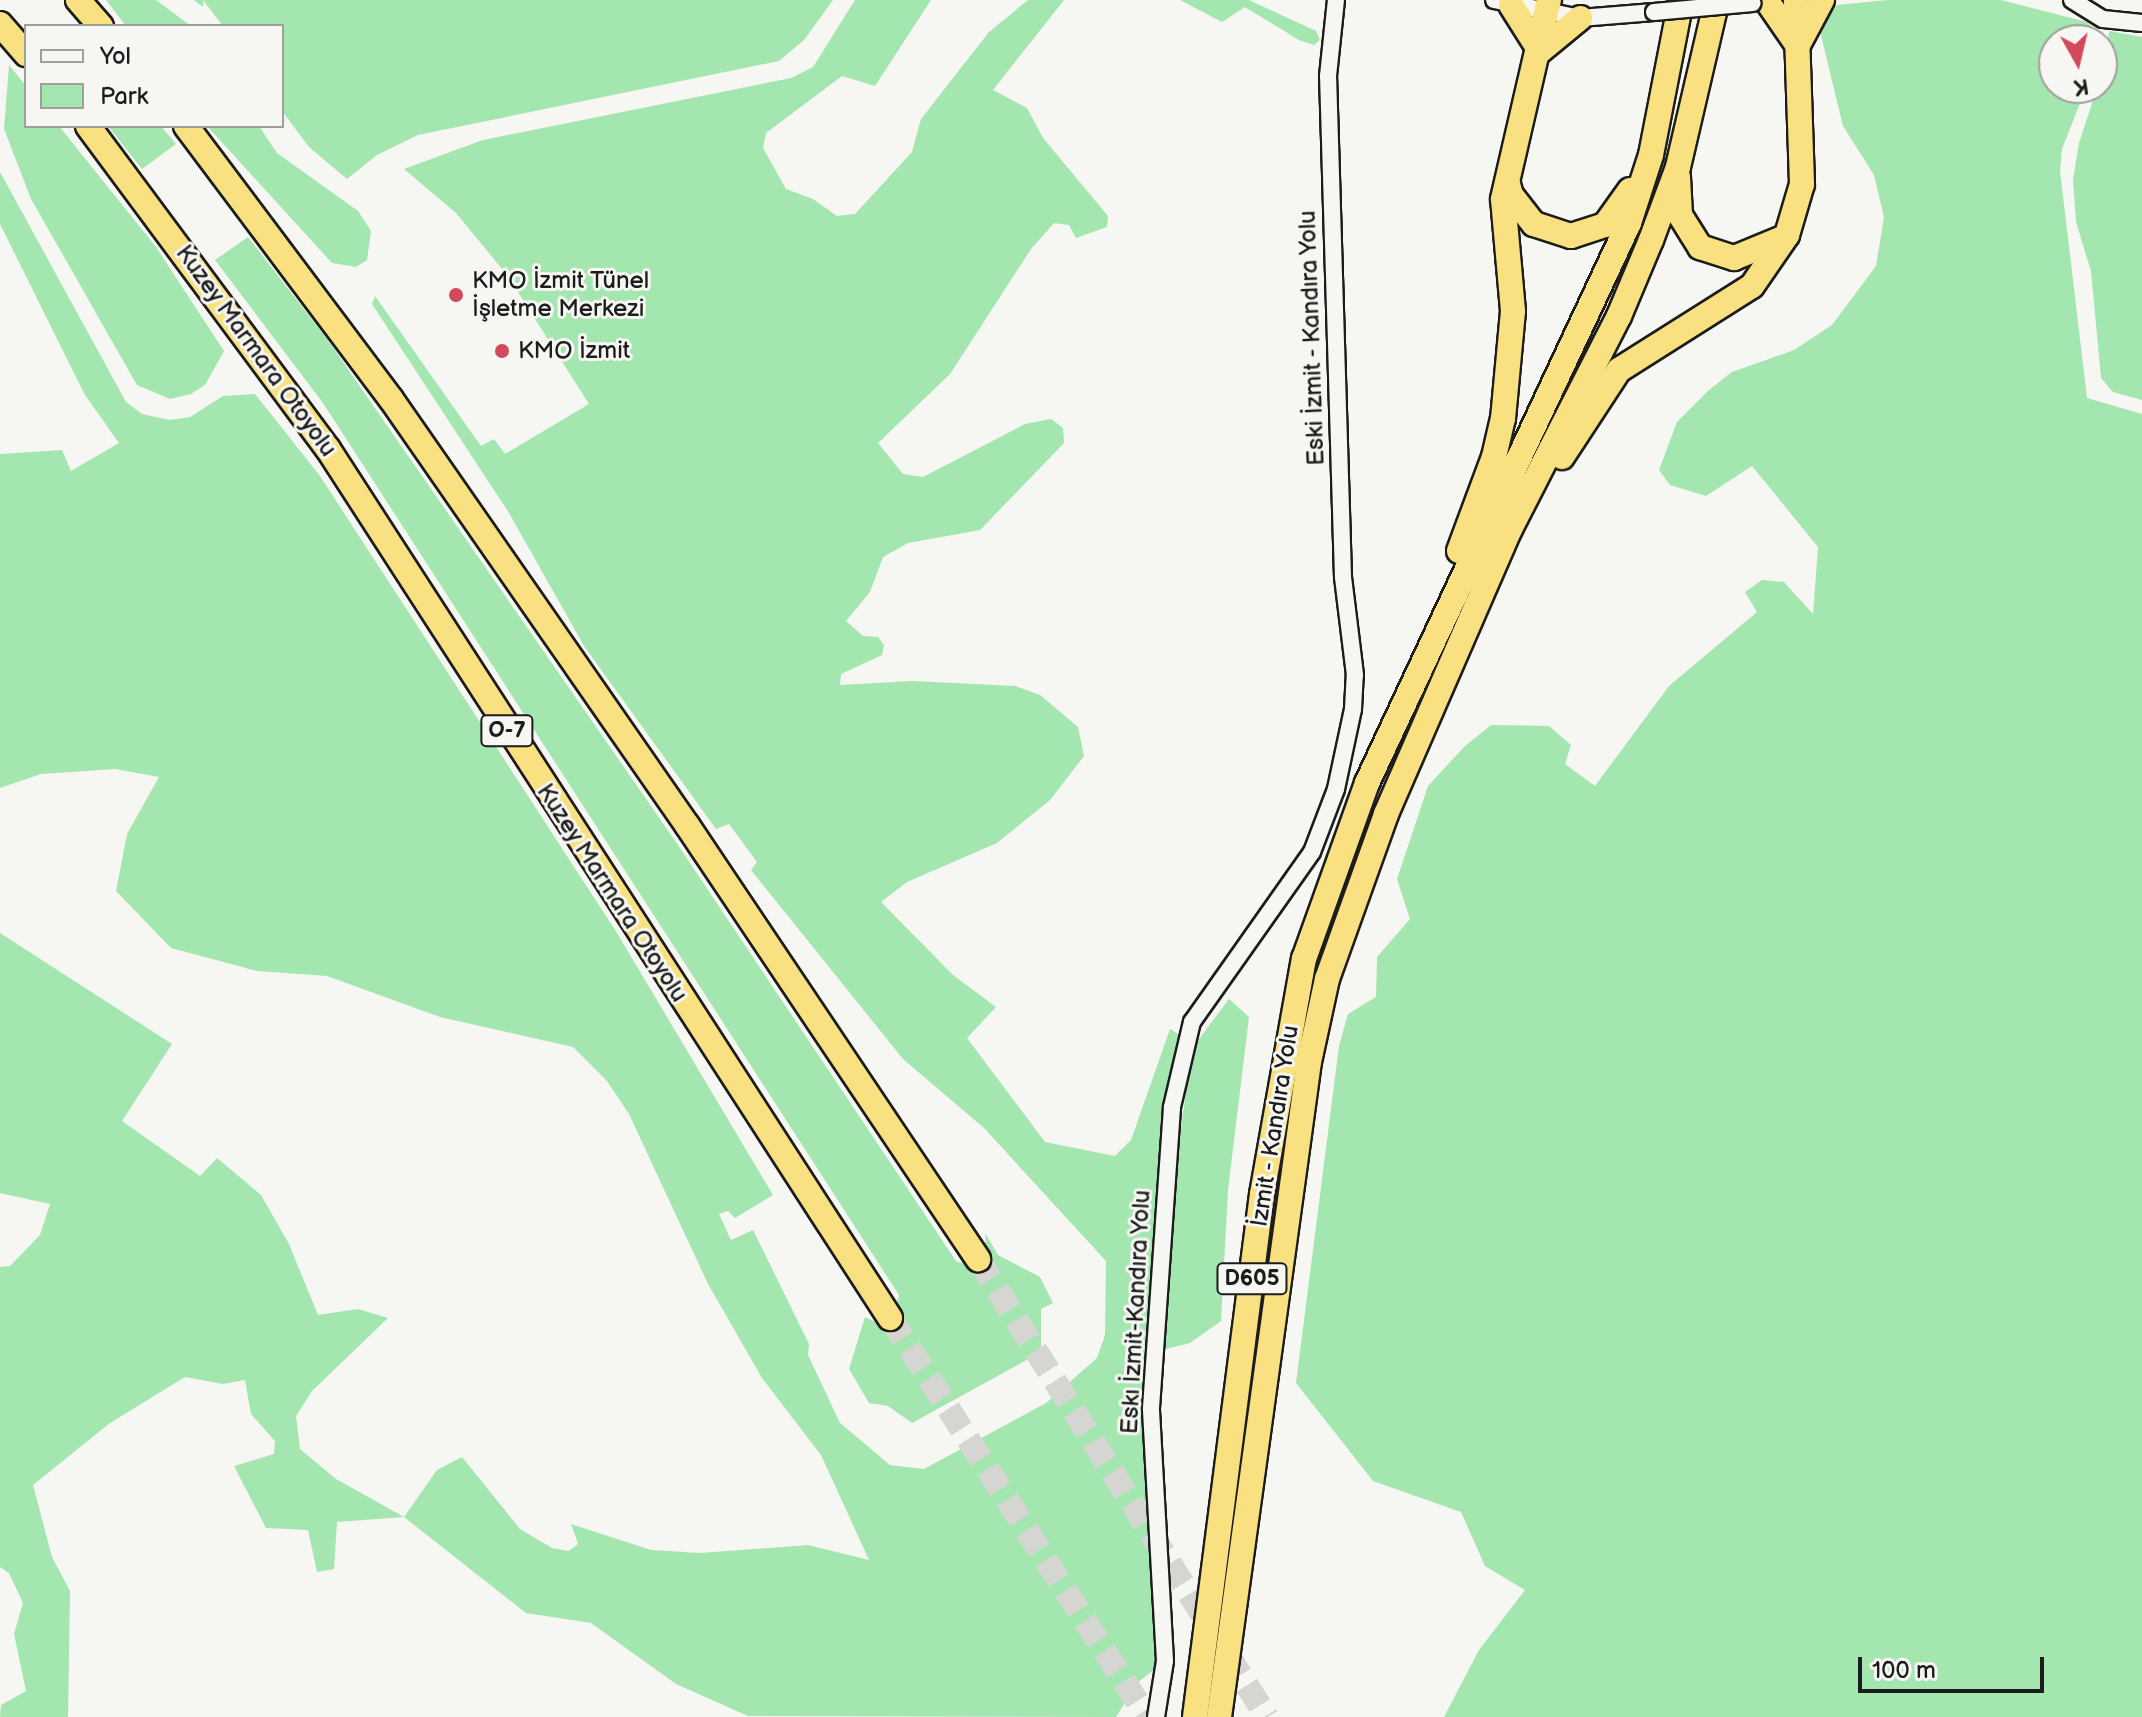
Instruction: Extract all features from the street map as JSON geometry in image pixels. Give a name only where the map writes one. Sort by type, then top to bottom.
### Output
[{"type":"highway","points":[[78,0],[99,24]]},
{"type":"highway","points":[[1446,608],[1580,335],[1629,223],[1651,155],[1681,0]]},
{"type":"highway","points":[[1219,1717],[1309,1062],[1327,979],[1358,882],[1510,529],[1619,316],[1678,167],[1717,0]]},
{"type":"highway","points":[[1510,529],[1619,370],[1752,286],[1787,235],[1802,184],[1796,0]]},
{"type":"highway","points":[[1798,45],[1822,0]]},
{"type":"highway","points":[[1765,1],[1798,45]]},
{"type":"highway","points":[[1502,2],[1540,51]]},
{"type":"highway","points":[[1446,608],[1462,535],[1494,457],[1503,419],[1513,311],[1503,199],[1548,7]]},
{"type":"highway","points":[[1540,51],[1580,18]]},
{"type":"highway","points":[[0,24],[24,52]]},
{"type":"highway","name":"Kuzey Marmara Otoyolu","points":[[90,128],[328,449],[890,1318]]},
{"type":"highway","points":[[188,128],[391,399],[687,825],[978,1259]]},
{"type":"highway","points":[[1507,178],[1511,195],[1534,224],[1571,236],[1605,225],[1651,155]]},
{"type":"highway","points":[[1678,167],[1680,215],[1700,247],[1734,258],[1787,235]]},
{"type":"highway","name":"İzmit - Kandıra Yolu","points":[[1195,1717],[1262,1194],[1304,959],[1367,783],[1446,608]]},
{"type":"street","name":"Eski İzmit - Kandıra Yolu","points":[[1232,972],[1312,852],[1336,789],[1353,709],[1355,675],[1341,515],[1328,76],[1336,0]]},
{"type":"street","points":[[2072,0],[2103,19],[2142,23]]},
{"type":"street","points":[[1502,2],[1548,7],[1580,18],[1765,1]]},
{"type":"street","name":"Eskı İzmit-Kandıra Yolu","points":[[1156,1717],[1165,1661],[1151,1408],[1172,1107],[1192,1022],[1232,972]]},
{"type":"green space","points":[[106,0],[156,0],[188,24],[124,24]]},
{"type":"green space","points":[[203,0],[833,0],[804,40],[779,61],[418,135],[377,155],[347,179],[309,147],[284,114],[284,24],[221,24]]},
{"type":"green space","points":[[855,0],[931,0],[875,86],[842,76],[766,133],[763,148],[786,189],[813,199],[837,216],[855,214],[912,152],[921,119],[989,32],[1028,0],[1064,0],[993,90],[1027,108],[1043,138],[1108,216],[1107,227],[1076,238],[1069,225],[1054,223],[1031,249],[950,374],[878,443],[903,474],[923,477],[1025,424],[1051,419],[1063,428],[1064,443],[980,530],[908,543],[883,557],[870,592],[846,621],[863,636],[878,637],[884,645],[882,655],[841,674],[840,685],[913,681],[1015,686],[1040,695],[1078,727],[1084,756],[1050,800],[997,843],[907,882],[881,902],[953,975],[996,1007],[967,1038],[1045,1142],[1115,1156],[1131,1140],[1170,1029],[1181,1036],[1168,1094],[1145,1380],[1155,1669],[1137,1683],[1116,1717],[748,1716],[676,1684],[591,1623],[526,1613],[404,1517],[437,1470],[462,1457],[520,1529],[552,1548],[569,1551],[578,1544],[571,1524],[651,1550],[700,1553],[808,1545],[869,1560],[821,1455],[762,1378],[708,1284],[629,1114],[607,1081],[573,1047],[440,1017],[327,976],[257,971],[171,948],[116,891],[127,834],[159,777],[115,769],[41,774],[0,788],[0,454],[62,450],[71,471],[119,443],[85,395],[0,224],[0,172],[126,402],[142,414],[170,420],[190,417],[223,396],[255,394],[320,476],[617,933],[773,1195],[735,1218],[728,1211],[719,1214],[731,1240],[753,1230],[809,1344],[808,1355],[840,1423],[890,1465],[924,1469],[1046,1403],[1097,1358],[1105,1335],[1106,1261],[984,1128],[903,1059],[751,870],[757,862],[729,824],[716,829],[584,646],[509,513],[372,304],[375,296],[481,446],[494,439],[505,454],[589,404],[507,275],[456,213],[404,169],[483,140],[791,78],[813,67]]},
{"type":"green space","points":[[1180,0],[1249,0],[1316,31],[1320,40],[1314,45],[1299,40],[1245,7],[1222,22]]},
{"type":"green space","points":[[1888,0],[2001,0],[2089,24],[2038,24],[2038,104],[2080,104],[2062,149],[2060,171],[2087,398],[2142,414],[2142,1717],[1444,1717],[1479,1650],[1525,1590],[1485,1566],[1461,1512],[1373,1481],[1296,1383],[1339,1046],[1348,1014],[1376,997],[1377,957],[1410,919],[1397,879],[1428,786],[1464,747],[1491,725],[1549,726],[1571,745],[1565,764],[1595,786],[1669,686],[1757,612],[1745,592],[1762,580],[1784,582],[1813,614],[1818,547],[1752,466],[1706,496],[1670,485],[1659,470],[1677,422],[1709,390],[1732,372],[1794,350],[1832,325],[1876,266],[1884,217],[1874,175],[1843,126],[1818,23],[1837,5]]},
{"type":"green space","points":[[2118,33],[2142,37],[2142,400],[2113,392],[2101,378],[2091,271],[2076,222],[2073,180],[2079,143],[2092,104],[2118,104]]},
{"type":"green space","points":[[9,65],[24,84],[24,128],[61,128],[156,247],[224,351],[205,385],[191,394],[170,399],[137,385],[31,199],[4,129]]},
{"type":"green space","points":[[110,128],[163,128],[176,144],[142,169]]},
{"type":"green space","points":[[209,128],[260,128],[277,153],[358,211],[371,231],[367,260],[356,267],[332,263]]},
{"type":"green space","points":[[248,237],[327,339],[678,845],[956,1261],[967,1265],[978,1259],[986,1249],[985,1233],[998,1255],[1040,1277],[1053,1303],[1041,1309],[1041,1352],[912,1423],[888,1406],[869,1403],[849,1369],[865,1317],[880,1324],[896,1308],[899,1295],[323,403],[215,260]]},
{"type":"green space","points":[[0,933],[172,1044],[122,1121],[200,1176],[217,1158],[261,1195],[289,1244],[318,1315],[358,1309],[388,1318],[312,1391],[296,1416],[300,1449],[336,1479],[404,1517],[337,1522],[334,1569],[317,1572],[308,1530],[266,1528],[234,1466],[274,1454],[275,1441],[251,1414],[245,1380],[223,1384],[185,1377],[110,1423],[33,1485],[52,1557],[70,1591],[68,1717],[0,1717],[1,1705],[26,1691],[14,1634],[23,1603],[9,1573],[0,1567],[0,1267],[10,1266],[40,1235],[50,1204],[0,1193]]},
{"type":"green space","points":[[1229,999],[1249,1017],[1228,1190],[1221,1321],[1190,1343],[1162,1350],[1175,1168],[1190,1065],[1199,1039]]},
{"type":"tunnel","points":[[978,1259],[1267,1717]]},
{"type":"tunnel","points":[[890,1318],[1147,1717]]},
{"type":"place","name":"KMO İzmit Tünel İşletme Merkezi","points":[[456,295]]},
{"type":"place","name":"KMO İzmit","points":[[502,351]]}]
